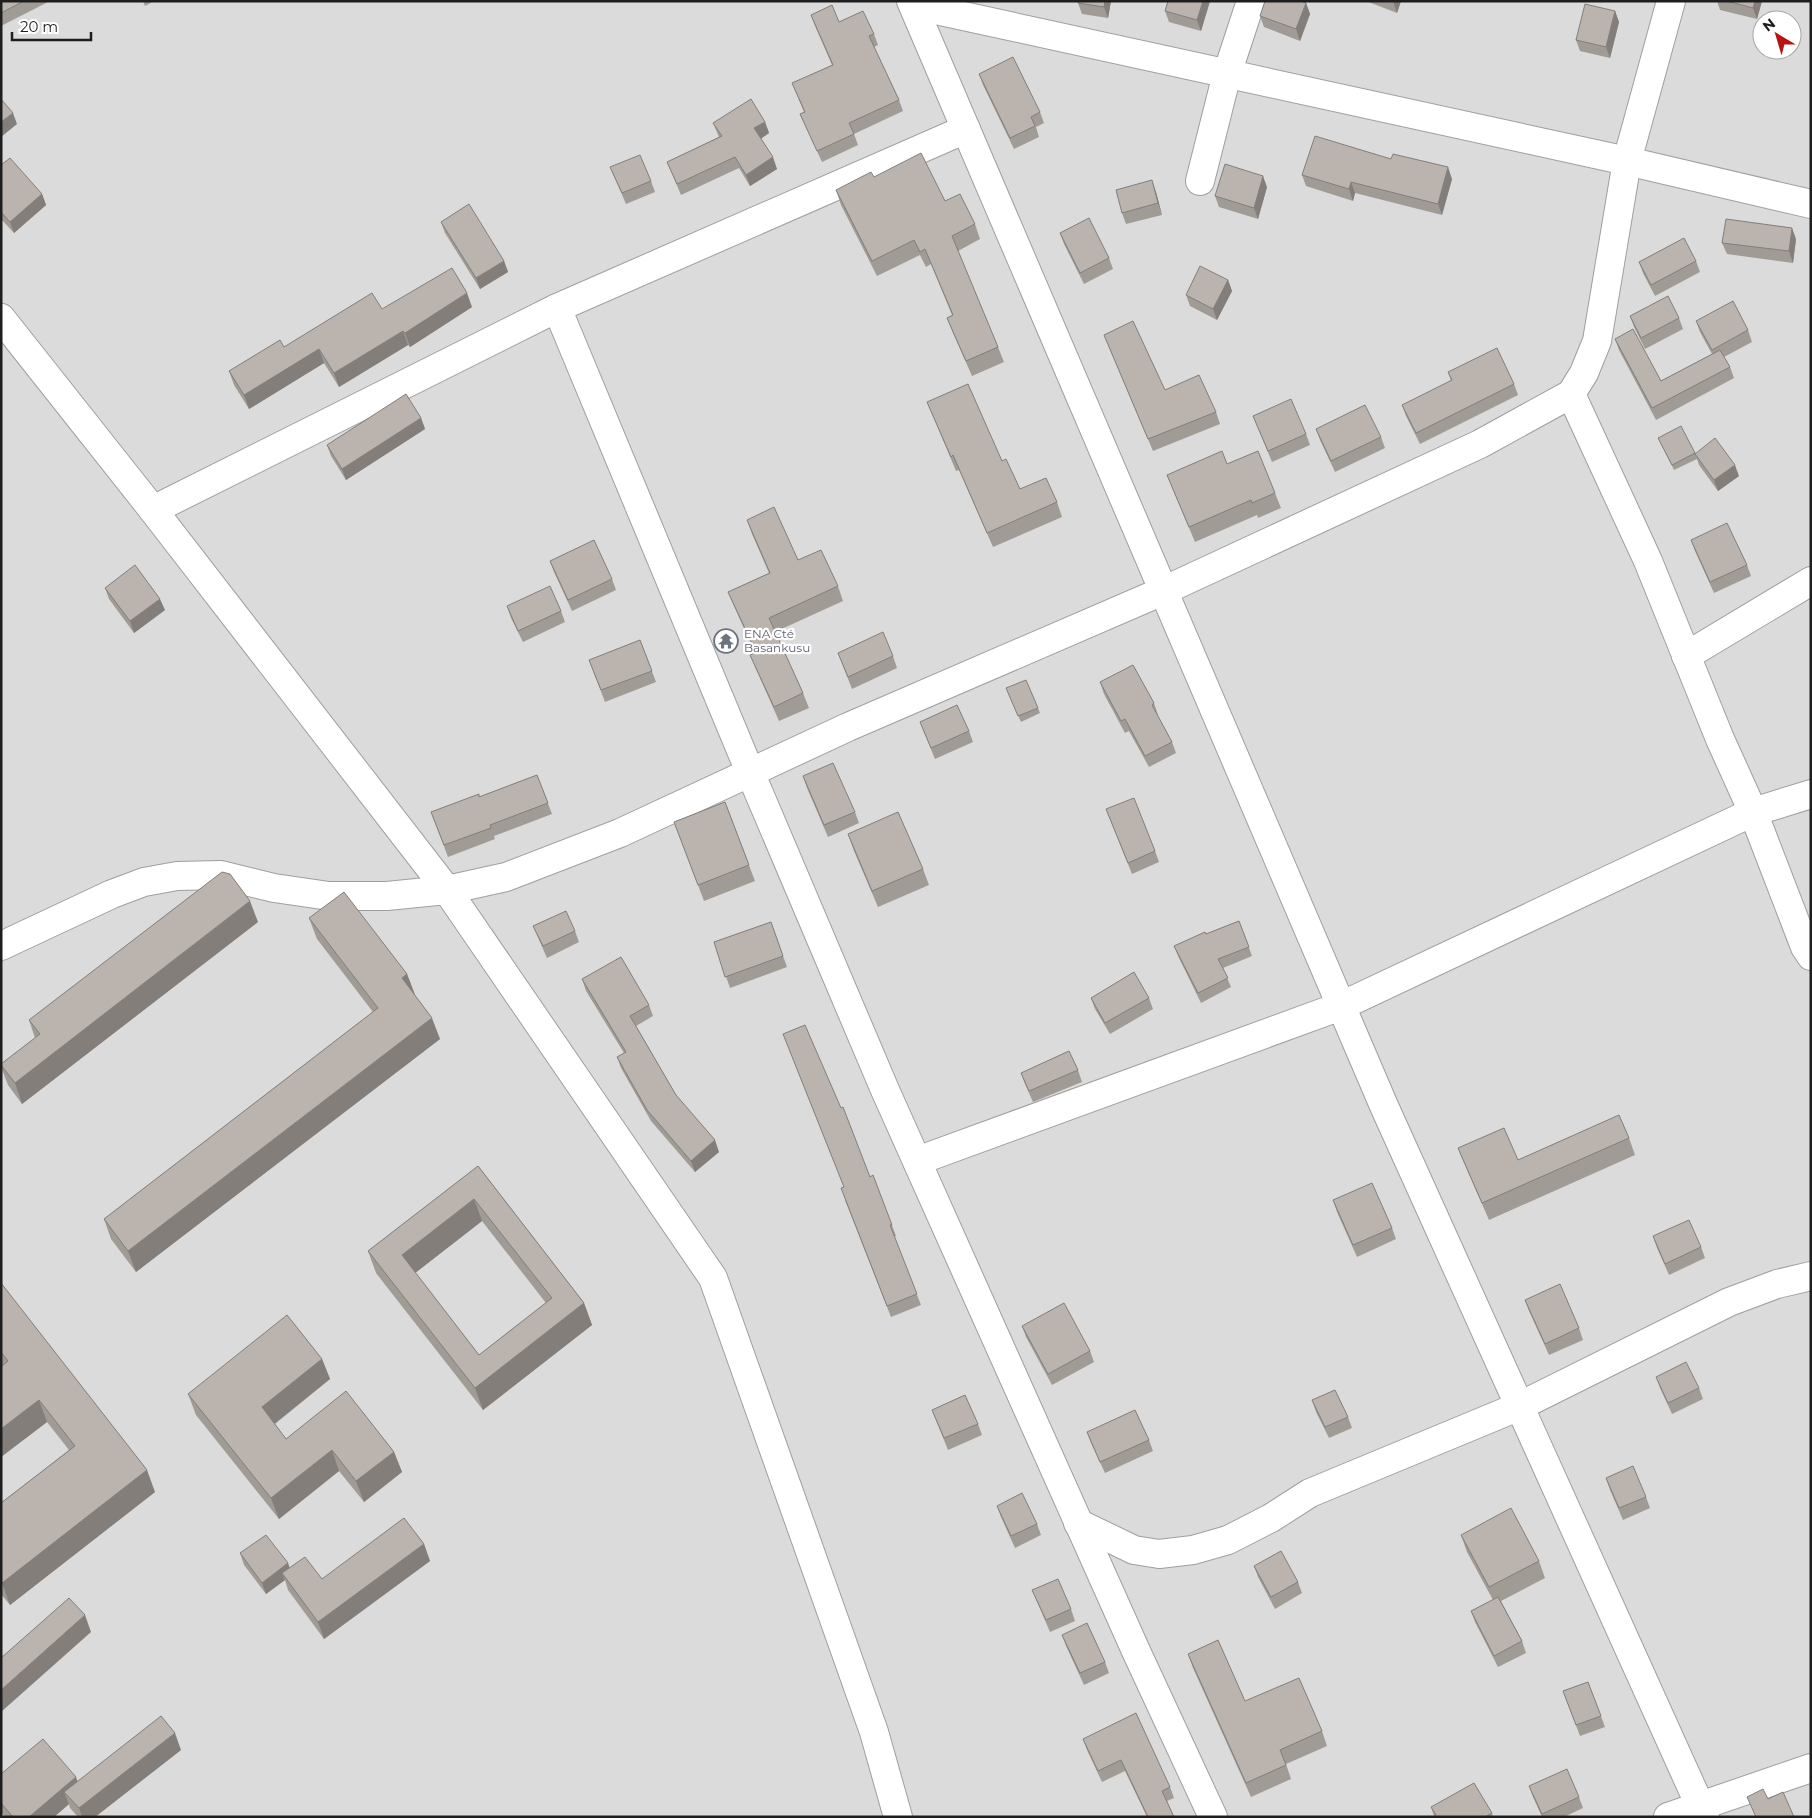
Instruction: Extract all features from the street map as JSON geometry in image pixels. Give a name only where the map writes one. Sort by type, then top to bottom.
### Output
[{"type":"street","points":[[1200,181],[1227,74],[1251,1]]},
{"type":"street","points":[[1,946],[112,894],[144,882],[177,876],[221,875],[274,888],[329,896],[387,896],[447,890],[506,877],[620,833],[848,727],[1163,591],[1480,444],[1571,394],[1584,373],[1597,341],[1627,161],[1671,1]]},
{"type":"street","points":[[912,3],[1627,161],[1811,204]]},
{"type":"street","points":[[912,3],[1384,1106],[1702,1811]]},
{"type":"street","points":[[153,510],[557,308],[966,129]]},
{"type":"street","points":[[557,308],[750,772],[917,1162],[1078,1523],[1213,1817]]},
{"type":"street","points":[[1,318],[153,510],[447,890],[713,1278],[874,1732],[898,1817]]},
{"type":"street","points":[[1571,394],[1648,561],[1720,738],[1753,812],[1805,947],[1811,956]]},
{"type":"street","points":[[1686,656],[1811,580]]},
{"type":"street","points":[[917,1162],[1341,1006],[1753,812],[1811,794]]},
{"type":"street","points":[[1078,1523],[1134,1550],[1159,1554],[1193,1550],[1228,1540],[1271,1518],[1310,1493],[1520,1406],[1728,1302],[1777,1284],[1811,1276]]},
{"type":"street","points":[[1668,1817],[1702,1811],[1811,1768]]},
{"type":"shaded area","points":[[1,1],[1811,1],[1811,1817],[1,1817]]},
{"type":"building","points":[[1,1],[24,1],[1,13]]},
{"type":"building","points":[[1078,1],[1105,1],[1104,7],[1078,3]]},
{"type":"building","points":[[1168,1],[1203,1],[1197,20],[1165,11]]},
{"type":"building","points":[[1265,1],[1301,1],[1306,3],[1296,29],[1260,16]]},
{"type":"building","points":[[1727,1],[1755,1],[1753,8]]},
{"type":"building","points":[[1585,4],[1615,11],[1606,47],[1576,40]]},
{"type":"building","points":[[832,5],[839,22],[863,11],[874,34],[869,36],[899,100],[849,123],[854,134],[817,151],[800,114],[805,112],[792,83],[833,65],[811,15]]},
{"type":"building","points":[[1013,57],[1040,112],[1031,117],[1035,126],[1010,138],[979,74]]},
{"type":"building","points":[[1,99],[13,113],[1,122]]},
{"type":"building","points":[[751,99],[765,122],[754,128],[773,157],[746,175],[735,157],[677,184],[667,162],[722,136],[713,123]]},
{"type":"building","points":[[1315,136],[1391,159],[1393,154],[1448,167],[1438,204],[1351,182],[1349,189],[1302,175]]},
{"type":"building","points":[[921,153],[945,201],[960,194],[975,224],[952,236],[998,347],[966,361],[947,318],[953,315],[925,249],[920,252],[914,240],[872,261],[836,190],[871,172],[874,177]]},
{"type":"building","points":[[640,155],[651,181],[622,193],[610,167]]},
{"type":"building","points":[[10,158],[42,194],[10,222],[1,212],[1,165]]},
{"type":"building","points":[[1225,164],[1263,176],[1254,208],[1215,196]]},
{"type":"building","points":[[1152,180],[1158,203],[1122,213],[1116,190]]},
{"type":"building","points":[[469,204],[504,261],[476,278],[441,222]]},
{"type":"building","points":[[1089,218],[1109,258],[1080,273],[1060,233]]},
{"type":"building","points":[[1726,219],[1792,228],[1789,251],[1722,243]]},
{"type":"building","points":[[1684,238],[1696,261],[1651,285],[1639,262]]},
{"type":"building","points":[[1200,266],[1228,280],[1213,309],[1186,295]]},
{"type":"building","points":[[452,268],[467,293],[405,333],[403,331],[334,373],[319,349],[244,395],[229,371],[280,340],[284,347],[372,293],[382,309]]},
{"type":"building","points":[[1668,296],[1679,318],[1641,338],[1630,316]]},
{"type":"building","points":[[1733,301],[1748,330],[1712,350],[1696,321]]},
{"type":"building","points":[[1133,321],[1165,390],[1199,375],[1216,412],[1148,439],[1104,335]]},
{"type":"building","points":[[1633,329],[1661,381],[1720,350],[1730,367],[1652,408],[1615,339]]},
{"type":"building","points":[[1497,348],[1514,384],[1416,433],[1402,405],[1452,380],[1448,372]]},
{"type":"building","points":[[968,384],[1002,461],[1006,459],[1020,489],[1046,478],[1057,502],[987,533],[953,455],[951,457],[927,402]]},
{"type":"building","points":[[406,394],[421,418],[342,469],[327,445]]},
{"type":"building","points":[[1291,399],[1306,434],[1268,451],[1253,416]]},
{"type":"building","points":[[1365,405],[1381,437],[1331,461],[1316,429]]},
{"type":"building","points":[[1681,426],[1695,453],[1672,465],[1658,438]]},
{"type":"building","points":[[1715,438],[1735,465],[1714,480],[1695,454]]},
{"type":"building","points":[[1222,451],[1227,464],[1258,451],[1275,493],[1252,503],[1251,500],[1189,527],[1167,475]]},
{"type":"building","points":[[774,507],[798,560],[821,550],[838,586],[769,618],[803,693],[774,707],[750,655],[756,652],[728,592],[770,573],[747,520]]},
{"type":"building","points":[[1727,523],[1747,565],[1710,582],[1691,540]]},
{"type":"building","points":[[594,540],[612,579],[568,600],[550,561]]},
{"type":"building","points":[[135,565],[160,599],[130,621],[105,588]]},
{"type":"building","points":[[550,586],[561,611],[518,631],[507,606]]},
{"type":"building","points":[[883,632],[893,656],[848,677],[838,653]]},
{"type":"building","points":[[640,640],[652,671],[601,690],[589,660]]},
{"type":"building","points":[[1133,665],[1154,703],[1152,705],[1172,742],[1145,756],[1125,719],[1121,721],[1100,682]]},
{"type":"building","points":[[1026,680],[1038,708],[1018,716],[1006,688]]},
{"type":"building","points":[[957,705],[969,731],[931,748],[920,722]]},
{"type":"building","points":[[833,763],[855,812],[824,825],[803,776]]},
{"type":"building","points":[[537,775],[548,803],[490,825],[491,828],[444,845],[431,812],[479,794],[479,797]]},
{"type":"building","points":[[1134,798],[1155,851],[1128,863],[1106,809]]},
{"type":"building","points":[[725,802],[749,865],[698,885],[674,822]]},
{"type":"building","points":[[898,812],[923,869],[872,891],[848,834]]},
{"type":"building","points":[[222,872],[230,874],[250,901],[15,1083],[1,1064],[40,1034],[29,1020]]},
{"type":"building","points":[[344,892],[407,974],[402,978],[432,1018],[128,1251],[104,1219],[378,1008],[309,918]]},
{"type":"building","points":[[566,911],[575,931],[543,946],[533,926]]},
{"type":"building","points":[[1239,921],[1249,947],[1218,959],[1228,978],[1198,993],[1174,946],[1205,932],[1206,934]]},
{"type":"building","points":[[771,922],[783,956],[725,977],[714,942]]},
{"type":"building","points":[[621,957],[649,1005],[630,1016],[676,1095],[715,1140],[691,1161],[647,1110],[617,1057],[626,1052],[582,979]]},
{"type":"building","points":[[1134,972],[1149,998],[1105,1023],[1091,998]]},
{"type":"building","points":[[805,1025],[841,1108],[843,1107],[870,1177],[873,1175],[917,1294],[887,1306],[841,1188],[844,1187],[783,1034]]},
{"type":"building","points":[[1069,1051],[1078,1070],[1029,1091],[1021,1073]]},
{"type":"building","points":[[1619,1115],[1629,1138],[1482,1203],[1458,1148],[1504,1128],[1518,1160]]},
{"type":"building","points":[[478,1166],[584,1303],[475,1388],[368,1251]],"holes":[[[474,1199],[552,1298],[479,1355],[402,1255]]]},
{"type":"building","points":[[1372,1183],[1392,1228],[1353,1245],[1333,1200]]},
{"type":"building","points":[[1689,1220],[1701,1247],[1665,1264],[1653,1236]]},
{"type":"building","points":[[1,1283],[147,1470],[2,1583],[1,1503],[75,1446],[39,1400],[1,1429],[1,1367],[8,1361],[1,1352]]},
{"type":"building","points":[[1560,1284],[1579,1328],[1545,1344],[1525,1300]]},
{"type":"building","points":[[1064,1303],[1090,1351],[1048,1374],[1022,1326]]},
{"type":"building","points":[[287,1315],[322,1359],[262,1407],[286,1439],[346,1391],[394,1452],[356,1481],[332,1450],[271,1498],[188,1394]]},
{"type":"building","points":[[1686,1362],[1699,1388],[1668,1403],[1656,1377]]},
{"type":"building","points":[[1335,1390],[1348,1417],[1325,1427],[1312,1400]]},
{"type":"building","points":[[965,1395],[978,1424],[944,1438],[932,1410]]},
{"type":"building","points":[[1135,1410],[1149,1440],[1100,1462],[1087,1432]]},
{"type":"building","points":[[1633,1466],[1646,1497],[1619,1508],[1606,1478]]},
{"type":"building","points":[[1022,1493],[1037,1524],[1011,1536],[997,1506]]},
{"type":"building","points":[[1511,1508],[1539,1561],[1489,1587],[1461,1535]]},
{"type":"building","points":[[404,1518],[424,1544],[318,1622],[282,1573],[305,1557],[322,1579]]},
{"type":"building","points":[[266,1535],[288,1563],[262,1583],[240,1553]]},
{"type":"building","points":[[1281,1551],[1298,1582],[1271,1597],[1254,1566]]},
{"type":"building","points":[[1058,1579],[1071,1609],[1046,1620],[1032,1590]]},
{"type":"building","points":[[1498,1597],[1522,1641],[1494,1656],[1471,1611]]},
{"type":"building","points":[[69,1598],[85,1615],[1,1690],[1,1658]]},
{"type":"building","points":[[1087,1623],[1105,1662],[1080,1673],[1062,1635]]},
{"type":"building","points":[[1218,1640],[1245,1701],[1299,1678],[1322,1731],[1280,1750],[1286,1765],[1246,1783],[1188,1654]]},
{"type":"building","points":[[1588,1682],[1601,1716],[1576,1725],[1563,1691]]},
{"type":"building","points":[[1136,1713],[1170,1787],[1162,1791],[1174,1817],[1148,1817],[1121,1760],[1098,1771],[1083,1739]]},
{"type":"building","points":[[161,1716],[175,1733],[79,1808],[64,1792]]},
{"type":"building","points":[[43,1739],[76,1777],[29,1817],[13,1817],[1,1803],[1,1774]]},
{"type":"building","points":[[1567,1769],[1579,1797],[1542,1814],[1529,1786]]},
{"type":"building","points":[[1474,1783],[1492,1813],[1485,1817],[1433,1817],[1436,1815],[1431,1807]]},
{"type":"building","points":[[1763,1789],[1768,1799],[1783,1792],[1794,1817],[1756,1817],[1747,1797]]},
{"type":"place","name":"ENA Cté Basankusu","points":[[726,641]]}]
